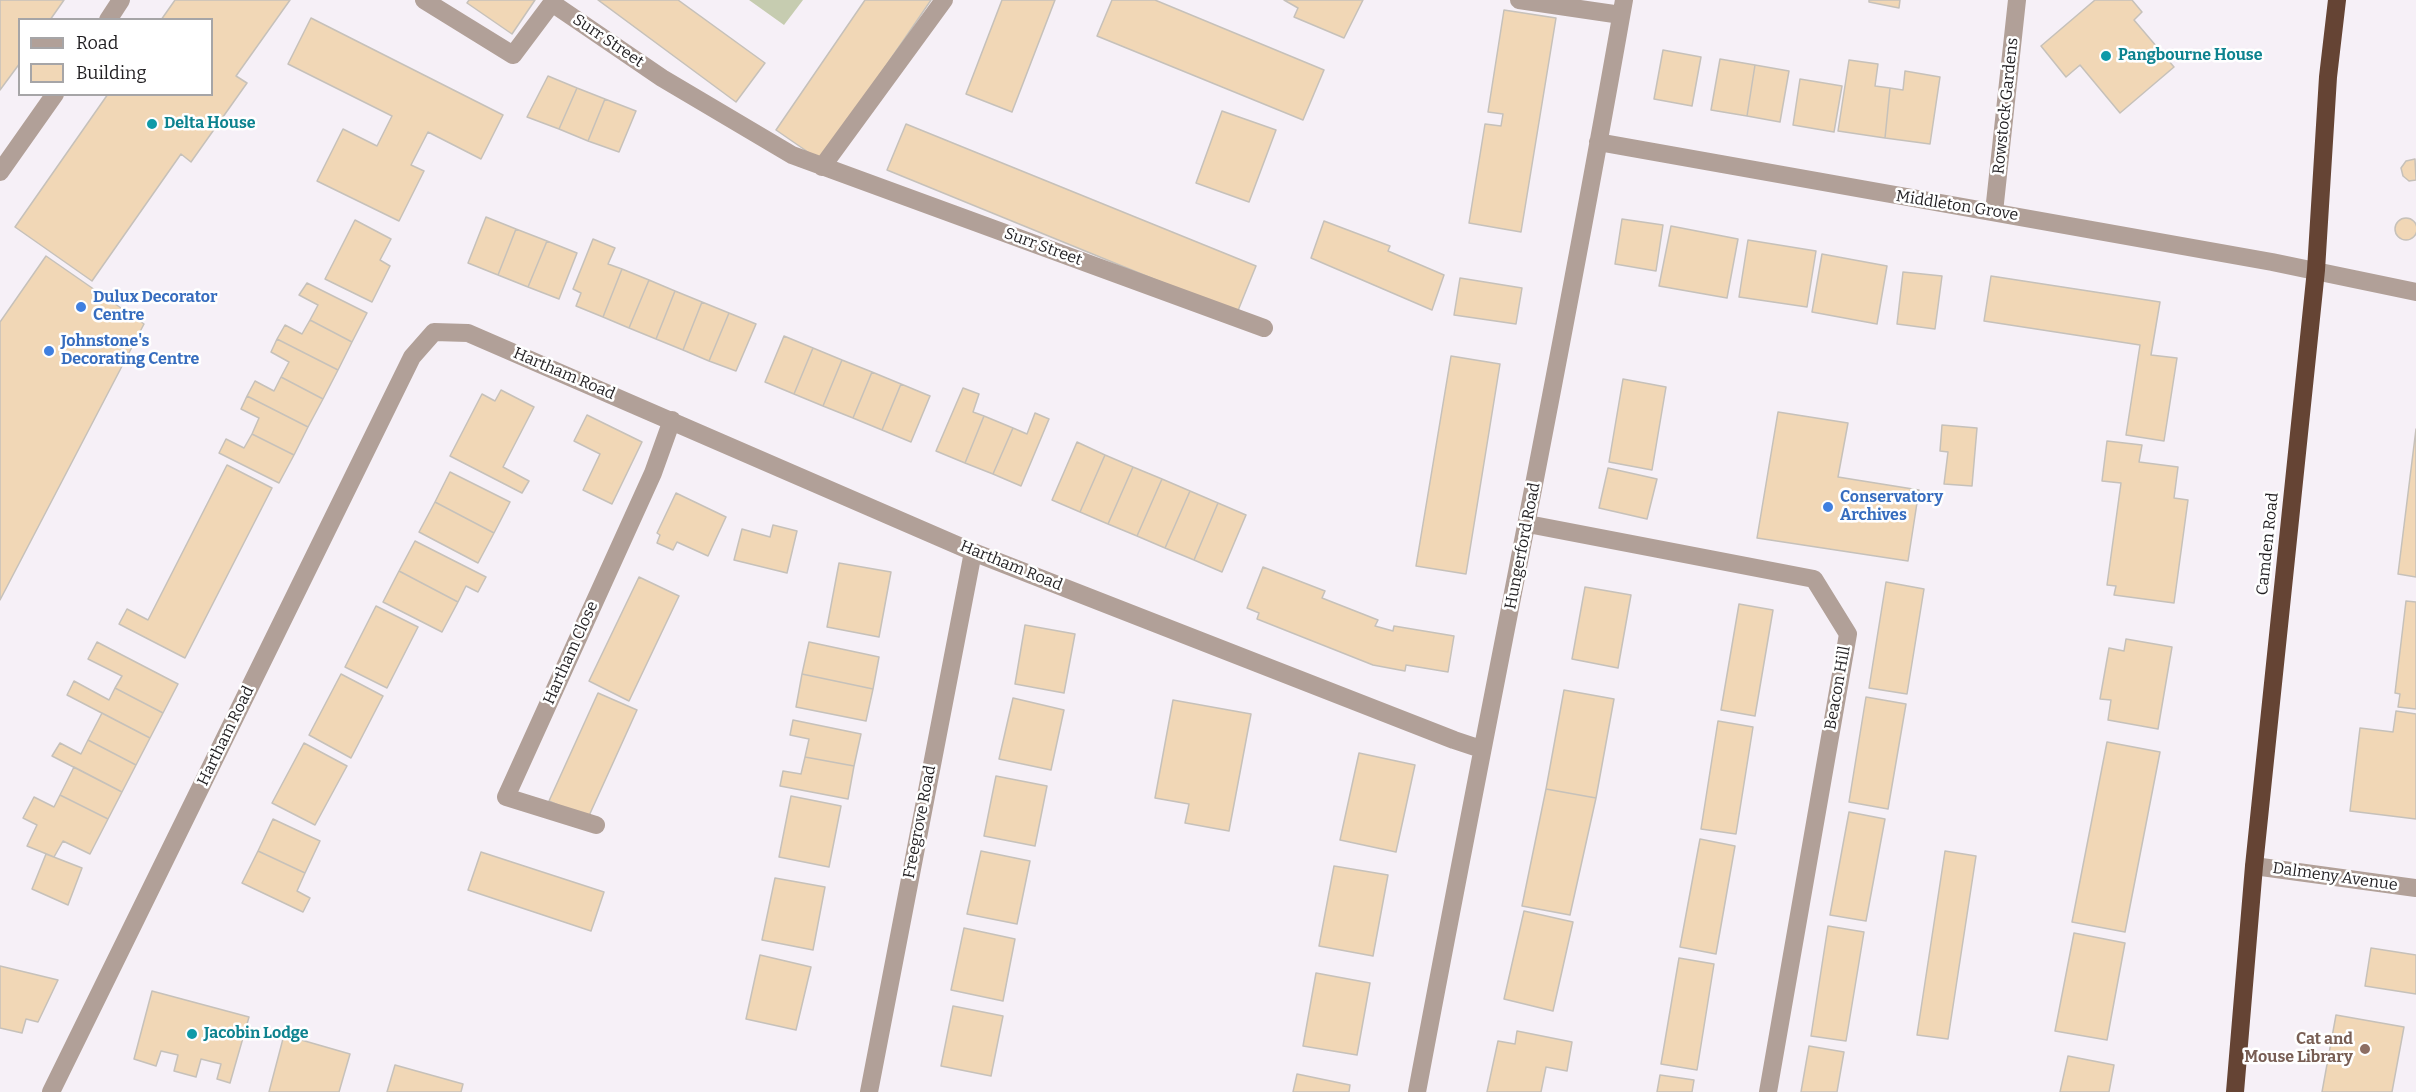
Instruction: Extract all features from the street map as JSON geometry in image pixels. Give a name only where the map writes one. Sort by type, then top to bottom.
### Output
[{"type":"highway","name":"Camden Road","points":[[2235,1092],[2254,866],[2316,270],[2328,77],[2337,0]]},
{"type":"street","points":[[109,18],[121,0]]},
{"type":"street","name":"Surr Street","points":[[424,0],[513,55],[553,2],[672,84],[792,155],[1264,328]]},
{"type":"street","points":[[822,167],[944,0]]},
{"type":"street","points":[[1519,0],[1622,8]]},
{"type":"street","name":"Rowstock Gardens","points":[[1994,212],[2008,102],[2017,0]]},
{"type":"street","name":"Hungerford Road","points":[[1417,1092],[1481,749],[1528,524],[1622,8]]},
{"type":"street","points":[[0,172],[54,96]]},
{"type":"street","name":"Middleton Grove","points":[[1598,142],[2316,270],[2416,292]]},
{"type":"street","name":"Hartham Road","points":[[51,1092],[412,357],[434,332],[468,333],[973,552],[1481,749]]},
{"type":"street","name":"Hartham Close","points":[[597,825],[506,797],[652,473],[672,420]]},
{"type":"street","name":"Beacon Hill","points":[[1528,524],[1814,579],[1848,634],[1767,1092]]},
{"type":"street","name":"Freegrove Road","points":[[869,1092],[973,552]]},
{"type":"street","name":"Dalmeny Avenue","points":[[2254,866],[2416,888]]},
{"type":"green space","points":[[749,0],[803,0],[784,25]]},
{"type":"building","points":[[0,0],[64,0],[51,18],[18,18],[18,66],[0,90]]},
{"type":"building","name":"Delta House","points":[[175,0],[290,0],[236,76],[247,83],[191,162],[181,154],[92,281],[15,227],[107,96],[213,96],[213,18],[162,18]]},
{"type":"building","points":[[469,0],[535,0],[512,34],[467,3]]},
{"type":"building","points":[[598,0],[678,0],[765,63],[736,102]]},
{"type":"building","points":[[865,0],[931,0],[821,161],[776,130]]},
{"type":"building","points":[[1002,0],[1055,0],[1012,112],[966,94]]},
{"type":"building","points":[[1112,0],[1155,0],[1324,70],[1303,120],[1097,36]]},
{"type":"building","points":[[1284,0],[1363,0],[1344,38],[1294,17],[1298,8]]},
{"type":"building","points":[[1869,0],[1900,0],[1899,8],[1869,2]]},
{"type":"building","name":"Pangbourne House","points":[[2095,0],[2132,0],[2142,12],[2134,20],[2174,67],[2120,113],[2080,65],[2066,77],[2041,46]]},
{"type":"building","points":[[1504,10],[1556,18],[1521,232],[1469,223],[1485,124],[1501,126],[1503,114],[1488,112]]},
{"type":"building","points":[[311,18],[503,115],[481,159],[428,132],[411,165],[424,171],[399,221],[317,181],[343,129],[377,146],[392,116],[288,64]]},
{"type":"building","points":[[1663,50],[1701,57],[1692,106],[1654,99]]},
{"type":"building","points":[[1720,59],[1755,65],[1747,116],[1711,110]]},
{"type":"building","points":[[1849,60],[1878,64],[1875,86],[1890,88],[1885,138],[1838,131]]},
{"type":"building","points":[[1755,65],[1789,71],[1780,122],[1747,116]]},
{"type":"building","points":[[1905,71],[1940,77],[1930,144],[1885,138],[1890,88],[1903,90]]},
{"type":"building","points":[[548,76],[577,88],[559,129],[527,117]]},
{"type":"building","points":[[1800,79],[1842,86],[1834,132],[1793,125]]},
{"type":"building","points":[[577,88],[605,99],[588,141],[559,129]]},
{"type":"building","points":[[605,99],[636,111],[619,152],[588,141]]},
{"type":"building","points":[[1222,111],[1276,130],[1249,202],[1196,183]]},
{"type":"building","points":[[906,124],[1256,266],[1237,313],[887,170]]},
{"type":"building","points":[[2415,159],[2416,180],[2409,181],[2403,176],[2401,168],[2406,161]]},
{"type":"building","points":[[486,217],[516,229],[498,275],[468,263]]},
{"type":"building","points":[[2406,218],[2414,221],[2417,229],[2414,237],[2406,240],[2398,237],[2395,229],[2398,221]]},
{"type":"building","points":[[1622,219],[1663,225],[1656,271],[1615,264]]},
{"type":"building","points":[[355,220],[391,239],[380,260],[390,266],[372,302],[325,279]]},
{"type":"building","points":[[1324,221],[1390,246],[1388,251],[1444,275],[1432,310],[1311,258]]},
{"type":"building","points":[[1671,226],[1738,239],[1727,298],[1659,286]]},
{"type":"building","points":[[516,229],[547,241],[528,287],[498,275]]},
{"type":"building","points":[[593,239],[615,248],[608,264],[622,269],[603,317],[576,306],[581,293],[573,289]]},
{"type":"building","points":[[1748,240],[1816,251],[1807,307],[1739,297]]},
{"type":"building","points":[[547,241],[577,253],[559,299],[528,287]]},
{"type":"building","points":[[1822,254],[1887,266],[1877,324],[1812,312]]},
{"type":"building","points":[[46,256],[144,324],[0,600],[0,322]]},
{"type":"building","points":[[622,269],[649,280],[629,328],[603,317]]},
{"type":"building","points":[[1903,272],[1942,276],[1935,329],[1897,324]]},
{"type":"building","points":[[1991,276],[2160,302],[2151,355],[2177,358],[2164,441],[2126,435],[2140,345],[1984,321]]},
{"type":"building","points":[[1460,278],[1522,288],[1516,324],[1454,315]]},
{"type":"building","points":[[649,280],[675,291],[656,339],[629,328]]},
{"type":"building","points":[[307,283],[367,313],[352,342],[310,320],[318,305],[299,295]]},
{"type":"building","points":[[675,291],[702,302],[683,350],[656,339]]},
{"type":"building","points":[[702,302],[729,313],[709,361],[683,350]]},
{"type":"building","points":[[729,313],[756,324],[736,371],[709,361]]},
{"type":"building","points":[[310,320],[352,342],[338,370],[277,339],[285,325],[302,334]]},
{"type":"building","points":[[784,336],[813,348],[794,394],[765,382]]},
{"type":"building","points":[[277,339],[338,370],[323,399],[281,377],[289,362],[271,352]]},
{"type":"building","points":[[813,348],[842,360],[823,406],[794,394]]},
{"type":"building","points":[[1451,356],[1500,364],[1466,574],[1416,566]]},
{"type":"building","points":[[842,360],[872,372],[853,418],[823,406]]},
{"type":"building","points":[[872,372],[901,384],[882,430],[853,418]]},
{"type":"building","points":[[281,377],[323,399],[308,427],[247,396],[255,381],[274,391]]},
{"type":"building","points":[[1623,379],[1666,387],[1652,470],[1609,462]]},
{"type":"building","points":[[901,384],[930,396],[911,442],[882,430]]},
{"type":"building","points":[[963,388],[979,394],[973,412],[984,416],[965,463],[936,451]]},
{"type":"building","points":[[501,390],[534,407],[503,467],[529,481],[522,493],[450,456],[482,394],[495,401]]},
{"type":"building","points":[[247,396],[308,427],[294,455],[252,434],[259,418],[241,409]]},
{"type":"building","points":[[1778,412],[1848,423],[1838,477],[1919,490],[1908,561],[1757,538]]},
{"type":"building","points":[[1035,413],[1049,419],[1021,486],[993,474],[1013,428],[1027,434]]},
{"type":"building","points":[[587,415],[642,442],[612,504],[583,490],[600,454],[574,441]]},
{"type":"building","points":[[984,416],[1013,428],[993,474],[965,463]]},
{"type":"building","points":[[1942,425],[1977,428],[1972,486],[1944,484],[1948,452],[1940,451]]},
{"type":"building","points":[[2416,429],[2416,577],[2398,574]]},
{"type":"building","points":[[252,434],[294,455],[279,483],[219,453],[226,439],[244,448]]},
{"type":"building","points":[[2107,441],[2142,445],[2139,462],[2178,467],[2174,498],[2188,500],[2174,603],[2114,595],[2116,586],[2107,585],[2121,483],[2102,481]]},
{"type":"building","points":[[1077,442],[1105,455],[1080,512],[1052,500]]},
{"type":"building","points":[[1105,455],[1133,467],[1108,524],[1080,512]]},
{"type":"building","points":[[227,465],[272,488],[185,658],[119,624],[127,609],[148,620]]},
{"type":"building","points":[[1133,467],[1162,479],[1137,536],[1108,524]]},
{"type":"building","points":[[1608,468],[1657,479],[1647,519],[1599,508]]},
{"type":"building","points":[[450,472],[510,502],[494,533],[435,502]]},
{"type":"building","points":[[1162,479],[1190,491],[1165,548],[1137,536]]},
{"type":"building","points":[[1190,491],[1218,503],[1194,560],[1165,548]]},
{"type":"building","points":[[676,493],[726,517],[708,556],[677,542],[673,550],[657,543],[660,535],[657,533]]},
{"type":"building","points":[[435,502],[494,533],[478,563],[419,532]]},
{"type":"building","points":[[1218,503],[1246,515],[1222,572],[1194,560]]},
{"type":"building","points":[[773,525],[797,531],[787,573],[734,560],[742,529],[770,537]]},
{"type":"building","points":[[415,541],[486,577],[478,592],[466,586],[458,602],[399,571]]},
{"type":"building","points":[[839,563],[891,572],[879,637],[827,627]]},
{"type":"building","points":[[1263,567],[1325,591],[1322,598],[1378,620],[1375,626],[1393,631],[1394,626],[1454,636],[1448,672],[1406,665],[1405,671],[1373,665],[1257,619],[1259,613],[1247,608]]},
{"type":"building","points":[[399,571],[458,602],[442,632],[383,602]]},
{"type":"building","points":[[639,577],[679,596],[629,701],[589,681]]},
{"type":"building","points":[[1886,582],[1924,589],[1907,694],[1869,688]]},
{"type":"building","points":[[1585,587],[1631,595],[1618,668],[1572,659]]},
{"type":"building","points":[[2406,601],[2416,602],[2416,709],[2398,707],[2400,694],[2395,693]]},
{"type":"building","points":[[1739,604],[1773,610],[1755,716],[1721,710]]},
{"type":"building","points":[[376,606],[418,627],[387,688],[345,667]]},
{"type":"building","points":[[1025,625],[1075,634],[1064,693],[1015,684]]},
{"type":"building","points":[[2126,639],[2172,647],[2158,729],[2108,720],[2111,700],[2100,699],[2109,648],[2124,651]]},
{"type":"building","points":[[97,642],[178,684],[163,713],[115,688],[122,676],[88,659]]},
{"type":"building","points":[[809,642],[879,657],[873,689],[802,674]]},
{"type":"building","points":[[341,674],[383,696],[351,758],[309,735]]},
{"type":"building","points":[[802,674],[873,689],[866,721],[796,707]]},
{"type":"building","points":[[74,681],[109,700],[115,688],[163,713],[150,738],[67,695]]},
{"type":"building","points":[[1564,690],[1614,699],[1596,798],[1546,789]]},
{"type":"building","points":[[598,693],[637,710],[588,818],[549,801]]},
{"type":"building","points":[[1866,697],[1906,704],[1888,809],[1849,802]]},
{"type":"building","points":[[1013,698],[1064,710],[1051,770],[999,759]]},
{"type":"building","points":[[1173,700],[1251,714],[1229,831],[1185,823],[1189,804],[1155,798]]},
{"type":"building","points":[[2396,711],[2416,714],[2416,819],[2350,811],[2360,728],[2393,732]]},
{"type":"building","points":[[102,713],[150,738],[136,765],[88,740]]},
{"type":"building","points":[[793,720],[861,734],[854,766],[805,757],[809,739],[790,735]]},
{"type":"building","points":[[1718,721],[1753,727],[1736,834],[1701,829]]},
{"type":"building","points":[[88,740],[136,765],[122,792],[52,756],[60,743],[81,754]]},
{"type":"building","points":[[2107,742],[2160,752],[2125,932],[2072,922]]},
{"type":"building","points":[[304,743],[347,766],[315,825],[272,803]]},
{"type":"building","points":[[1359,753],[1415,765],[1396,852],[1340,840]]},
{"type":"building","points":[[805,757],[854,766],[848,799],[780,786],[783,771],[801,774]]},
{"type":"building","points":[[74,767],[122,792],[108,819],[60,795]]},
{"type":"building","points":[[996,776],[1047,786],[1035,846],[984,836]]},
{"type":"building","points":[[1546,789],[1596,798],[1570,915],[1522,906]]},
{"type":"building","points":[[60,795],[108,819],[90,854],[63,841],[54,857],[27,846],[37,825],[23,818],[34,797],[54,807]]},
{"type":"building","points":[[791,796],[841,806],[829,867],[779,857]]},
{"type":"building","points":[[1849,812],[1885,819],[1866,921],[1830,915]]},
{"type":"building","points":[[273,819],[320,841],[305,873],[258,851]]},
{"type":"building","points":[[1700,839],[1735,846],[1716,954],[1680,947]]},
{"type":"building","points":[[258,851],[305,873],[297,891],[310,898],[303,912],[242,883]]},
{"type":"building","points":[[981,851],[1030,861],[1017,924],[967,914]]},
{"type":"building","points":[[1945,851],[1976,856],[1948,1039],[1917,1035]]},
{"type":"building","points":[[481,852],[604,892],[591,931],[468,890]]},
{"type":"building","points":[[46,854],[82,868],[68,905],[32,889]]},
{"type":"building","points":[[1334,866],[1388,875],[1373,956],[1319,946]]},
{"type":"building","points":[[775,878],[825,887],[813,950],[762,940]]},
{"type":"building","points":[[1524,911],[1573,922],[1553,1011],[1504,999]]},
{"type":"building","points":[[1828,926],[1864,932],[1846,1041],[1811,1036]]},
{"type":"building","points":[[964,928],[1015,939],[1003,1001],[951,990]]},
{"type":"building","points":[[2074,933],[2125,943],[2107,1040],[2055,1031]]},
{"type":"building","points":[[2371,948],[2416,955],[2416,994],[2365,986]]},
{"type":"building","points":[[760,955],[811,967],[796,1030],[746,1019]]},
{"type":"building","points":[[1679,958],[1714,964],[1697,1070],[1661,1064]]},
{"type":"building","points":[[0,966],[58,980],[38,1022],[26,1019],[22,1033],[0,1028]]},
{"type":"building","points":[[1316,973],[1370,983],[1357,1055],[1303,1046]]},
{"type":"building","name":"Jacobin Lodge","points":[[152,991],[249,1017],[230,1083],[217,1079],[221,1064],[201,1059],[196,1077],[174,1071],[178,1055],[161,1051],[156,1066],[134,1059]]},
{"type":"building","points":[[953,1006],[1003,1016],[991,1076],[941,1066]]},
{"type":"building","points":[[2336,1015],[2404,1027],[2392,1092],[2322,1092]]},
{"type":"building","points":[[1517,1031],[1572,1042],[1567,1071],[1546,1067],[1541,1092],[1487,1092],[1498,1041],[1515,1044]]},
{"type":"building","points":[[284,1035],[350,1054],[339,1092],[269,1092]]},
{"type":"building","points":[[1809,1046],[1844,1052],[1837,1092],[1801,1092]]},
{"type":"building","points":[[2068,1056],[2114,1065],[2109,1092],[2060,1092]]},
{"type":"building","points":[[395,1065],[463,1084],[461,1092],[387,1092]]},
{"type":"building","points":[[1297,1074],[1350,1085],[1349,1092],[1293,1092]]},
{"type":"building","points":[[1660,1075],[1694,1080],[1692,1092],[1657,1092]]},
{"type":"place","name":"Pangbourne House","points":[[2106,56]]},
{"type":"place","name":"Delta House","points":[[152,124]]},
{"type":"place","name":"Dulux Decorator Centre","points":[[81,307]]},
{"type":"place","name":"Johnstone's Decorating Centre","points":[[49,351]]},
{"type":"place","name":"Conservatory Archives","points":[[1828,507]]},
{"type":"place","name":"Jacobin Lodge","points":[[192,1034]]},
{"type":"place","name":"Cat and Mouse Library","points":[[2365,1049]]}]
